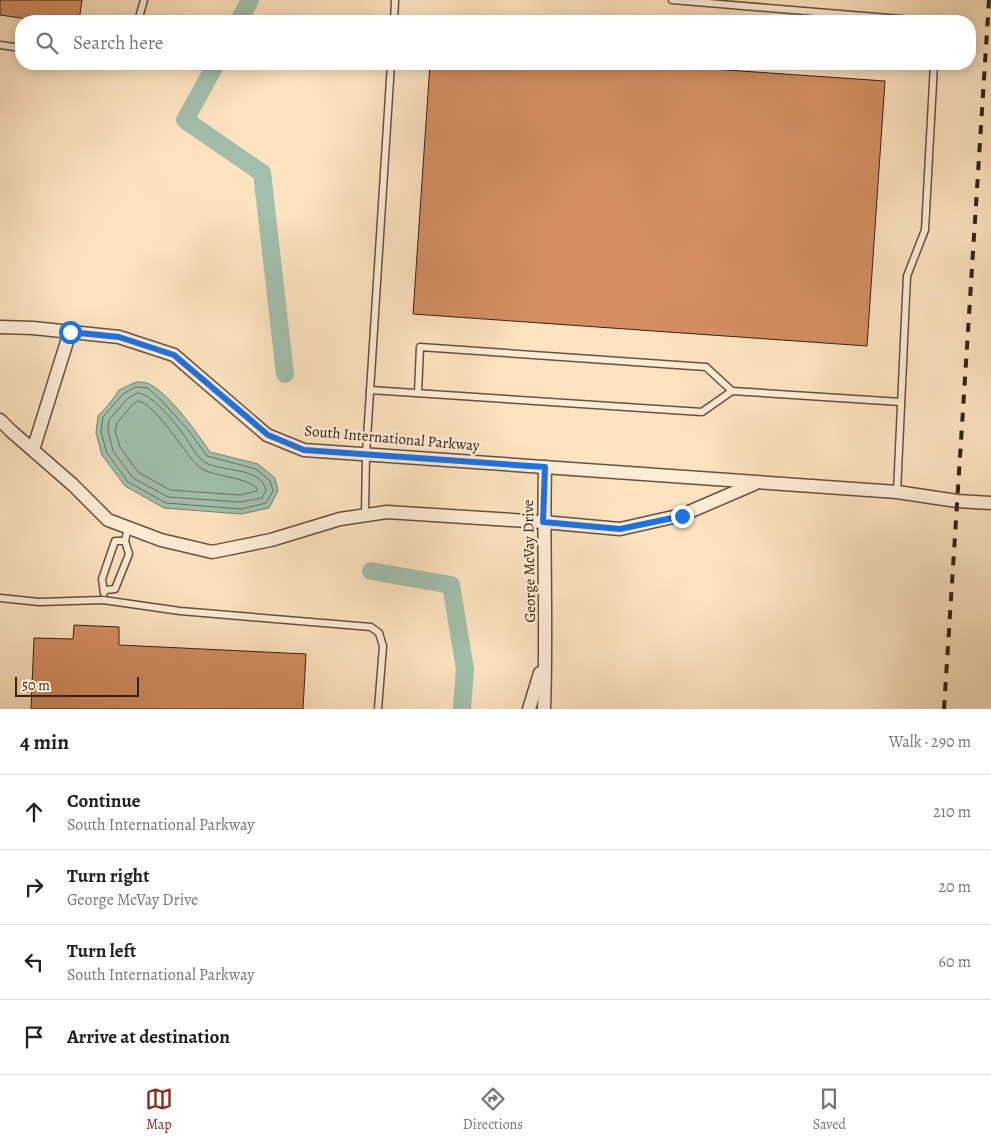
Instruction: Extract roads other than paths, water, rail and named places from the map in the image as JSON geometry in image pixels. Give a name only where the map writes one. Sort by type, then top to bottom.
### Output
[{"type":"street","name":"South International Parkway","points":[[0,327],[119,337],[174,355],[268,435],[304,450],[897,492],[957,501],[991,503]]},
{"type":"street","points":[[33,450],[70,332]]},
{"type":"street","name":"South International Parkway","points":[[0,420],[11,432],[73,485],[108,520],[161,540],[212,552],[271,540],[340,518],[386,512],[620,529],[682,516],[756,483]]},
{"type":"street","name":"George McVay Drive","points":[[544,709],[546,654],[543,522],[545,467]]},
{"type":"street","name":"George McVay Drive","points":[[529,709],[546,654]]},
{"type":"lane","points":[[140,15],[144,0]]},
{"type":"lane","points":[[394,15],[395,0]]},
{"type":"lane","points":[[672,0],[853,15]]},
{"type":"lane","points":[[0,45],[15,47]]},
{"type":"lane","points":[[365,515],[366,454],[391,70]]},
{"type":"lane","points":[[897,492],[907,276],[925,230],[934,70]]},
{"type":"lane","points":[[418,393],[420,347],[706,367],[732,391]]},
{"type":"lane","points":[[370,390],[702,412],[732,391],[901,402]]},
{"type":"lane","points":[[105,590],[115,588],[128,554],[125,541],[128,528]]},
{"type":"lane","points":[[103,600],[105,590],[102,580],[115,541],[125,541]]},
{"type":"lane","points":[[0,598],[39,602],[103,600],[180,611],[371,627],[379,633],[383,646],[378,709]]},
{"type":"water","points":[[136,382],[149,384],[167,398],[210,452],[258,464],[275,478],[278,491],[269,508],[241,514],[164,508],[125,486],[102,455],[96,433],[98,416],[119,390]]},
{"type":"waterway","points":[[242,15],[250,0]]},
{"type":"waterway","points":[[213,70],[185,120],[262,173],[285,374]]},
{"type":"waterway","points":[[371,571],[451,585],[465,669],[462,709]]},
{"type":"railway","points":[[944,709],[989,0]]}]
